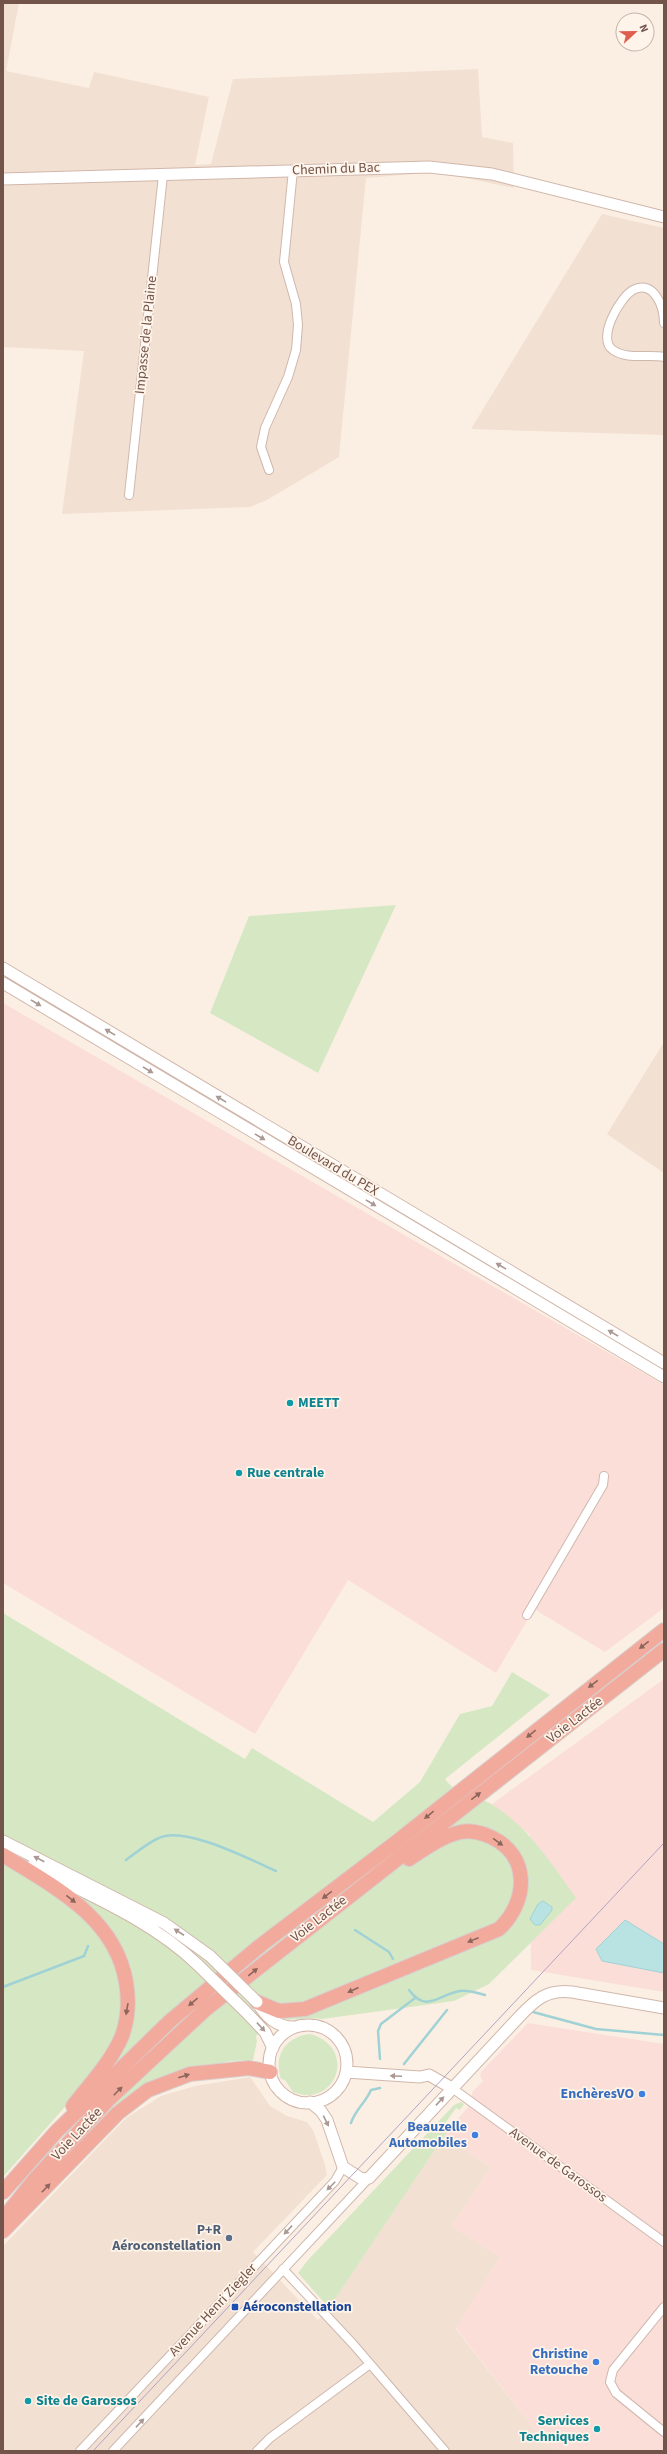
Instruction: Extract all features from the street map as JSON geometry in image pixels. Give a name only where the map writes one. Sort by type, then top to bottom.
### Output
[{"type":"highway","name":"Voie Lactée","points":[[3,2192],[56,2132],[170,2021],[249,1955],[395,1843],[561,1709],[664,1630]]},
{"type":"highway","name":"Voie Lactée","points":[[3,2219],[40,2173],[145,2064],[212,2004],[664,1650]]},
{"type":"highway","points":[[257,2002],[279,2011],[292,2012],[335,1998],[499,1929],[509,1920],[519,1898],[522,1886],[516,1862],[504,1846],[483,1834],[462,1831],[438,1840],[396,1867],[388,1865]]},
{"type":"highway","points":[[3,1855],[61,1892],[84,1910],[103,1930],[122,1962],[129,1999],[122,2035],[107,2064],[67,2113],[56,2132]]},
{"type":"highway","points":[[3,2231],[118,2113],[148,2090],[190,2074],[249,2068],[270,2072]]},
{"type":"main road","name":"Chemin du Bac","points":[[3,179],[429,167],[492,174],[664,217]]},
{"type":"main road","name":"Boulevard du PEX","points":[[3,968],[664,1363]]},
{"type":"main road","name":"Boulevard du PEX","points":[[3,983],[664,1377]]},
{"type":"main road","points":[[3,1841],[164,1923],[210,1956],[257,2002],[274,2022],[284,2027],[313,2026],[330,2032],[339,2041],[345,2052],[346,2072],[343,2082],[333,2093],[323,2100],[310,2102],[289,2097],[280,2091],[270,2072],[272,2048],[265,2032],[172,1941],[140,1921],[32,1866],[3,1855]]},
{"type":"main road","points":[[310,2102],[327,2120],[343,2167],[362,2179],[369,2178],[523,2012],[542,1996],[566,1991],[664,2008]]},
{"type":"main road","points":[[272,2048],[278,2039],[295,2027]]},
{"type":"main road","points":[[346,2072],[420,2077],[429,2075],[452,2088]]},
{"type":"street","points":[[269,470],[261,447],[265,428],[288,377],[296,350],[298,325],[296,304],[284,262],[293,170]]},
{"type":"street","name":"Impasse de la Plaine","points":[[129,495],[163,175]]},
{"type":"street","points":[[664,323],[664,310],[658,298],[647,289],[639,288],[626,295],[606,332],[607,341],[611,349],[618,353],[627,356],[664,357]]},
{"type":"street","points":[[527,1615],[603,1485],[604,1476]]},
{"type":"street","name":"Avenue de Garossos","points":[[452,2088],[664,2242]]},
{"type":"street","name":"Avenue Henri Ziegler","points":[[80,2451],[336,2181],[343,2167]]},
{"type":"street","name":"Avenue Henri Ziegler","points":[[113,2451],[369,2178]]},
{"type":"street","points":[[283,2269],[370,2364],[445,2451]]},
{"type":"street","points":[[664,2307],[613,2370],[610,2382],[616,2393],[664,2432]]},
{"type":"street","points":[[257,2451],[270,2438],[370,2364]]},
{"type":"shaded area","points":[[3,3],[19,3],[6,71],[89,88],[94,72],[209,97],[195,165],[211,164],[233,79],[478,69],[482,137],[513,143],[514,188],[437,172],[366,178],[339,457],[267,500],[250,507],[62,514],[84,351],[3,347]]},
{"type":"shaded area","points":[[602,214],[664,228],[664,435],[471,429]]},
{"type":"shaded area","points":[[3,1003],[664,1385],[664,1608],[605,1652],[534,1609],[496,1673],[348,1580],[255,1734],[3,1583]]},
{"type":"shaded area","points":[[664,1042],[664,1173],[607,1134]]},
{"type":"shaded area","points":[[664,1679],[664,1992],[531,1970],[530,1835],[492,1804]]},
{"type":"shaded area","points":[[528,2023],[664,2044],[664,2451],[559,2451],[545,2443],[456,2328],[500,2257],[452,2226],[491,2168],[444,2135],[468,2107],[473,2091],[483,2081],[480,2076],[481,2072]]},
{"type":"shaded area","points":[[250,2077],[270,2106],[287,2116],[307,2122],[313,2130],[325,2165],[327,2175],[253,2252],[318,2320],[329,2308],[444,2135],[491,2168],[452,2226],[500,2257],[456,2329],[545,2443],[559,2451],[3,2451],[3,2246],[126,2118],[161,2096],[195,2086]]},
{"type":"green space","points":[[396,905],[318,1073],[210,1013],[249,916]]},
{"type":"green space","points":[[3,1613],[245,1759],[252,1748],[373,1822],[420,1782],[460,1714],[492,1706],[512,1672],[550,1695],[445,1779],[450,1785],[461,1792],[487,1801],[518,1824],[539,1847],[576,1898],[489,1984],[454,2001],[322,2019],[282,2019],[276,2017],[256,2036],[257,2041],[253,2060],[231,2061],[172,2075],[115,2109],[112,2065],[124,2039],[121,1993],[119,2022],[112,2046],[93,2075],[3,2177]]},
{"type":"green space","points":[[310,2034],[325,2041],[334,2051],[337,2063],[336,2074],[330,2085],[321,2092],[308,2095],[293,2092],[285,2080],[281,2079],[279,2062],[280,2055],[288,2043],[294,2039]]},
{"type":"green space","points":[[461,2102],[464,2104],[460,2110],[456,2108],[443,2126],[448,2130],[329,2308],[298,2273],[308,2260],[454,2105]]},
{"type":"water","points":[[543,1901],[552,1907],[552,1910],[540,1925],[535,1925],[530,1919],[538,1904]]},
{"type":"water","points":[[625,1920],[664,1944],[664,1973],[602,1961],[596,1949]]},
{"type":"waterway","points":[[126,1860],[146,1845],[159,1838],[170,1835],[184,1836],[235,1852],[276,1871]]},
{"type":"waterway","points":[[355,1930],[389,1952],[393,1959]]},
{"type":"waterway","points":[[3,1987],[84,1956],[88,1946]]},
{"type":"waterway","points":[[409,1990],[415,1997],[422,2001],[428,2002],[460,1991],[470,1991],[485,1995]]},
{"type":"waterway","points":[[380,2059],[378,2031],[381,2024],[415,1998]]},
{"type":"waterway","points":[[404,2064],[447,2010]]},
{"type":"waterway","points":[[533,2012],[596,2029],[664,2035]]},
{"type":"waterway","points":[[351,2123],[355,2114],[371,2090],[380,2088]]},
{"type":"tram line","points":[[93,2451],[664,1843]]},
{"type":"place","name":"MEETT","points":[[290,1403]]},
{"type":"place","name":"Rue centrale","points":[[239,1473]]},
{"type":"place","name":"EnchèresVO","points":[[642,2094]]},
{"type":"place","name":"Beauzelle Automobiles","points":[[475,2135]]},
{"type":"place","name":"P+R Aéroconstellation","points":[[229,2238]]},
{"type":"place","name":"Aéroconstellation","points":[[235,2307]]},
{"type":"place","name":"Christine Retouche","points":[[596,2362]]},
{"type":"place","name":"Site de Garossos","points":[[28,2401]]},
{"type":"place","name":"Services Techniques","points":[[597,2429]]}]
